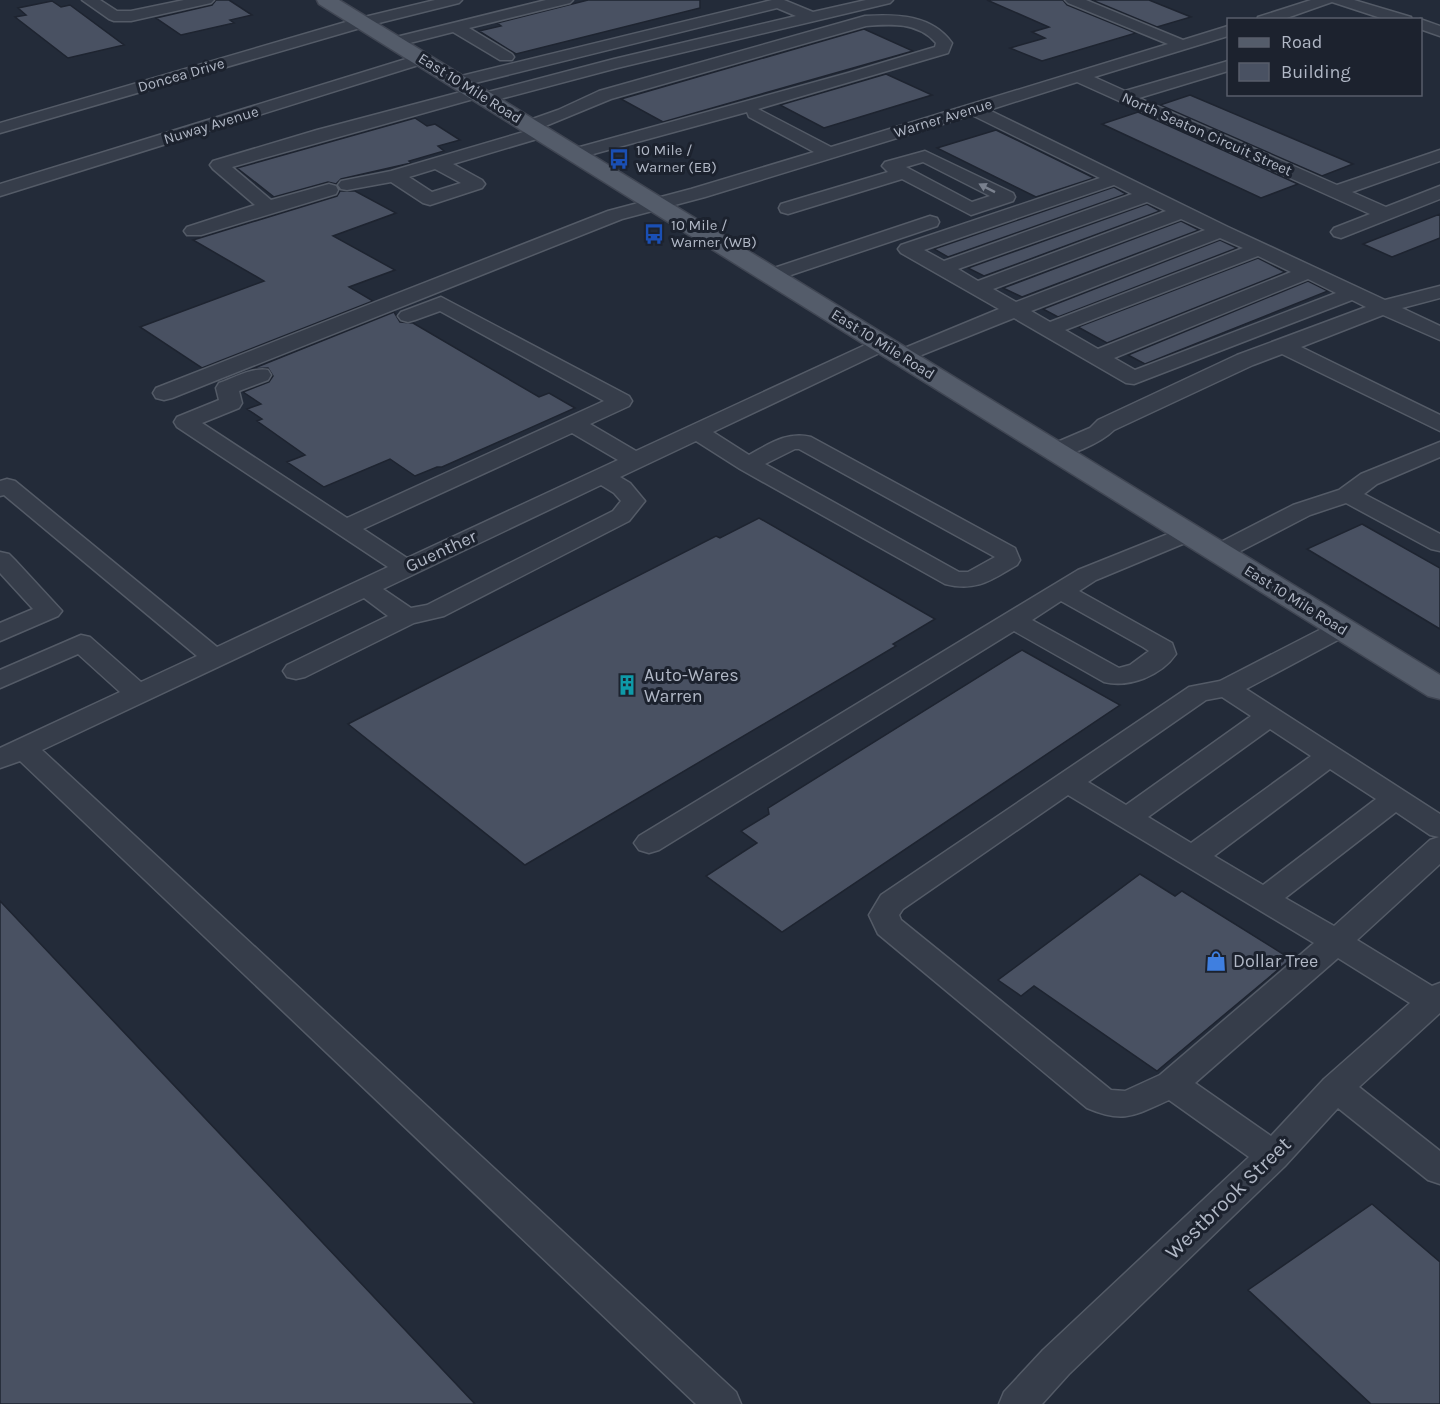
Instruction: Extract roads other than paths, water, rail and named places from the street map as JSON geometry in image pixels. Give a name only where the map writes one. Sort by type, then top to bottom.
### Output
[{"type":"main road","name":"East 10 Mile Road","points":[[326,0],[1440,689]]},
{"type":"street","points":[[90,0],[114,16],[131,16],[206,0]]},
{"type":"street","name":"Doncea Drive","points":[[0,128],[362,22],[454,0]]},
{"type":"street","points":[[394,42],[565,0]]},
{"type":"street","points":[[473,91],[676,50],[885,0]]},
{"type":"street","points":[[1073,0],[1183,45]]},
{"type":"street","points":[[1270,18],[1326,0]]},
{"type":"street","points":[[1338,0],[1377,16]]},
{"type":"street","points":[[268,207],[219,165],[473,91],[649,35],[778,3],[810,17]]},
{"type":"street","points":[[194,231],[338,187],[394,176],[437,163],[535,129],[605,95],[866,21],[904,21],[938,35],[944,43],[942,50],[854,77],[575,154]]},
{"type":"street","points":[[1422,25],[1440,31]]},
{"type":"street","points":[[454,27],[506,57]]},
{"type":"street","name":"Warner Avenue","points":[[164,393],[615,215],[657,205],[854,146],[1227,31]]},
{"type":"street","points":[[649,35],[676,50]]},
{"type":"street","name":"Nuway Avenue","points":[[0,190],[423,59]]},
{"type":"street","points":[[1124,97],[1227,66]]},
{"type":"street","name":"North Seaton Circuit Street","points":[[1079,77],[1386,214]]},
{"type":"street","points":[[974,109],[1221,231],[1440,333]]},
{"type":"street","points":[[754,113],[830,153]]},
{"type":"street","points":[[854,146],[971,209]]},
{"type":"street","points":[[772,275],[1006,197],[925,156],[897,170],[789,208]]},
{"type":"street","points":[[1335,192],[1434,162]]},
{"type":"street","points":[[394,176],[430,199],[476,184],[437,163]]},
{"type":"street","points":[[1115,179],[909,249],[1134,378],[1353,293]]},
{"type":"street","points":[[1341,232],[1440,192]]},
{"type":"street","points":[[943,268],[1148,195]]},
{"type":"street","points":[[978,288],[1182,212]]},
{"type":"street","name":"Guenther","points":[[12,754],[696,431],[892,350],[1016,309],[1221,231]]},
{"type":"street","points":[[1050,329],[1259,249]]},
{"type":"street","points":[[1097,357],[1308,272]]},
{"type":"street","points":[[1056,451],[1098,433],[1106,425],[1245,360],[1384,307],[1440,292]]},
{"type":"street","points":[[346,528],[621,401],[441,303],[227,388],[231,403],[185,422],[406,568]]},
{"type":"street","points":[[1283,346],[1440,424]]},
{"type":"street","points":[[573,424],[634,460]]},
{"type":"street","points":[[696,431],[748,464],[954,579],[974,580],[1008,560],[1006,553],[803,442],[790,442],[748,464]]},
{"type":"street","points":[[1220,552],[1298,511],[1329,499],[1346,496],[1369,479],[1440,449]]},
{"type":"street","points":[[296,671],[406,617],[435,611],[621,516],[633,501],[622,488],[602,476]]},
{"type":"street","points":[[0,489],[8,486],[215,658]]},
{"type":"street","points":[[1346,496],[1361,501],[1440,544]]},
{"type":"street","points":[[649,843],[1087,575],[1188,533]]},
{"type":"street","points":[[0,559],[21,578],[28,591],[81,643],[138,694]]},
{"type":"street","points":[[365,587],[406,617]]},
{"type":"street","points":[[1013,620],[1113,676],[1123,678],[1137,672],[1164,654],[1163,649],[1152,641],[1060,591]]},
{"type":"street","points":[[0,633],[49,611]]},
{"type":"street","points":[[1342,628],[1227,688],[1198,693],[892,902],[884,915],[890,926],[1099,1099],[1113,1105],[1129,1103],[1172,1084],[1336,942],[1440,847]]},
{"type":"street","points":[[0,680],[81,643]]},
{"type":"street","points":[[1227,688],[1440,828]]},
{"type":"street","points":[[1127,818],[1270,716]]},
{"type":"street","points":[[12,754],[722,1404]]},
{"type":"street","points":[[1192,857],[1330,755]]},
{"type":"street","points":[[1067,782],[1336,942],[1436,998]]},
{"type":"street","points":[[1264,899],[1396,798]]},
{"type":"street","name":"Westbrook Street","points":[[1018,1404],[1056,1362],[1273,1156],[1336,1088],[1436,998]]},
{"type":"street","points":[[1172,1084],[1273,1156]]},
{"type":"street","points":[[1336,1088],[1440,1170]]},
{"type":"place","name":"10 Mile / Warner (EB)","points":[[619,159]]},
{"type":"place","name":"10 Mile / Warner (WB)","points":[[654,234]]},
{"type":"place","name":"Auto-Wares Warren","points":[[627,685]]},
{"type":"place","name":"Dollar Tree","points":[[1216,961]]}]
